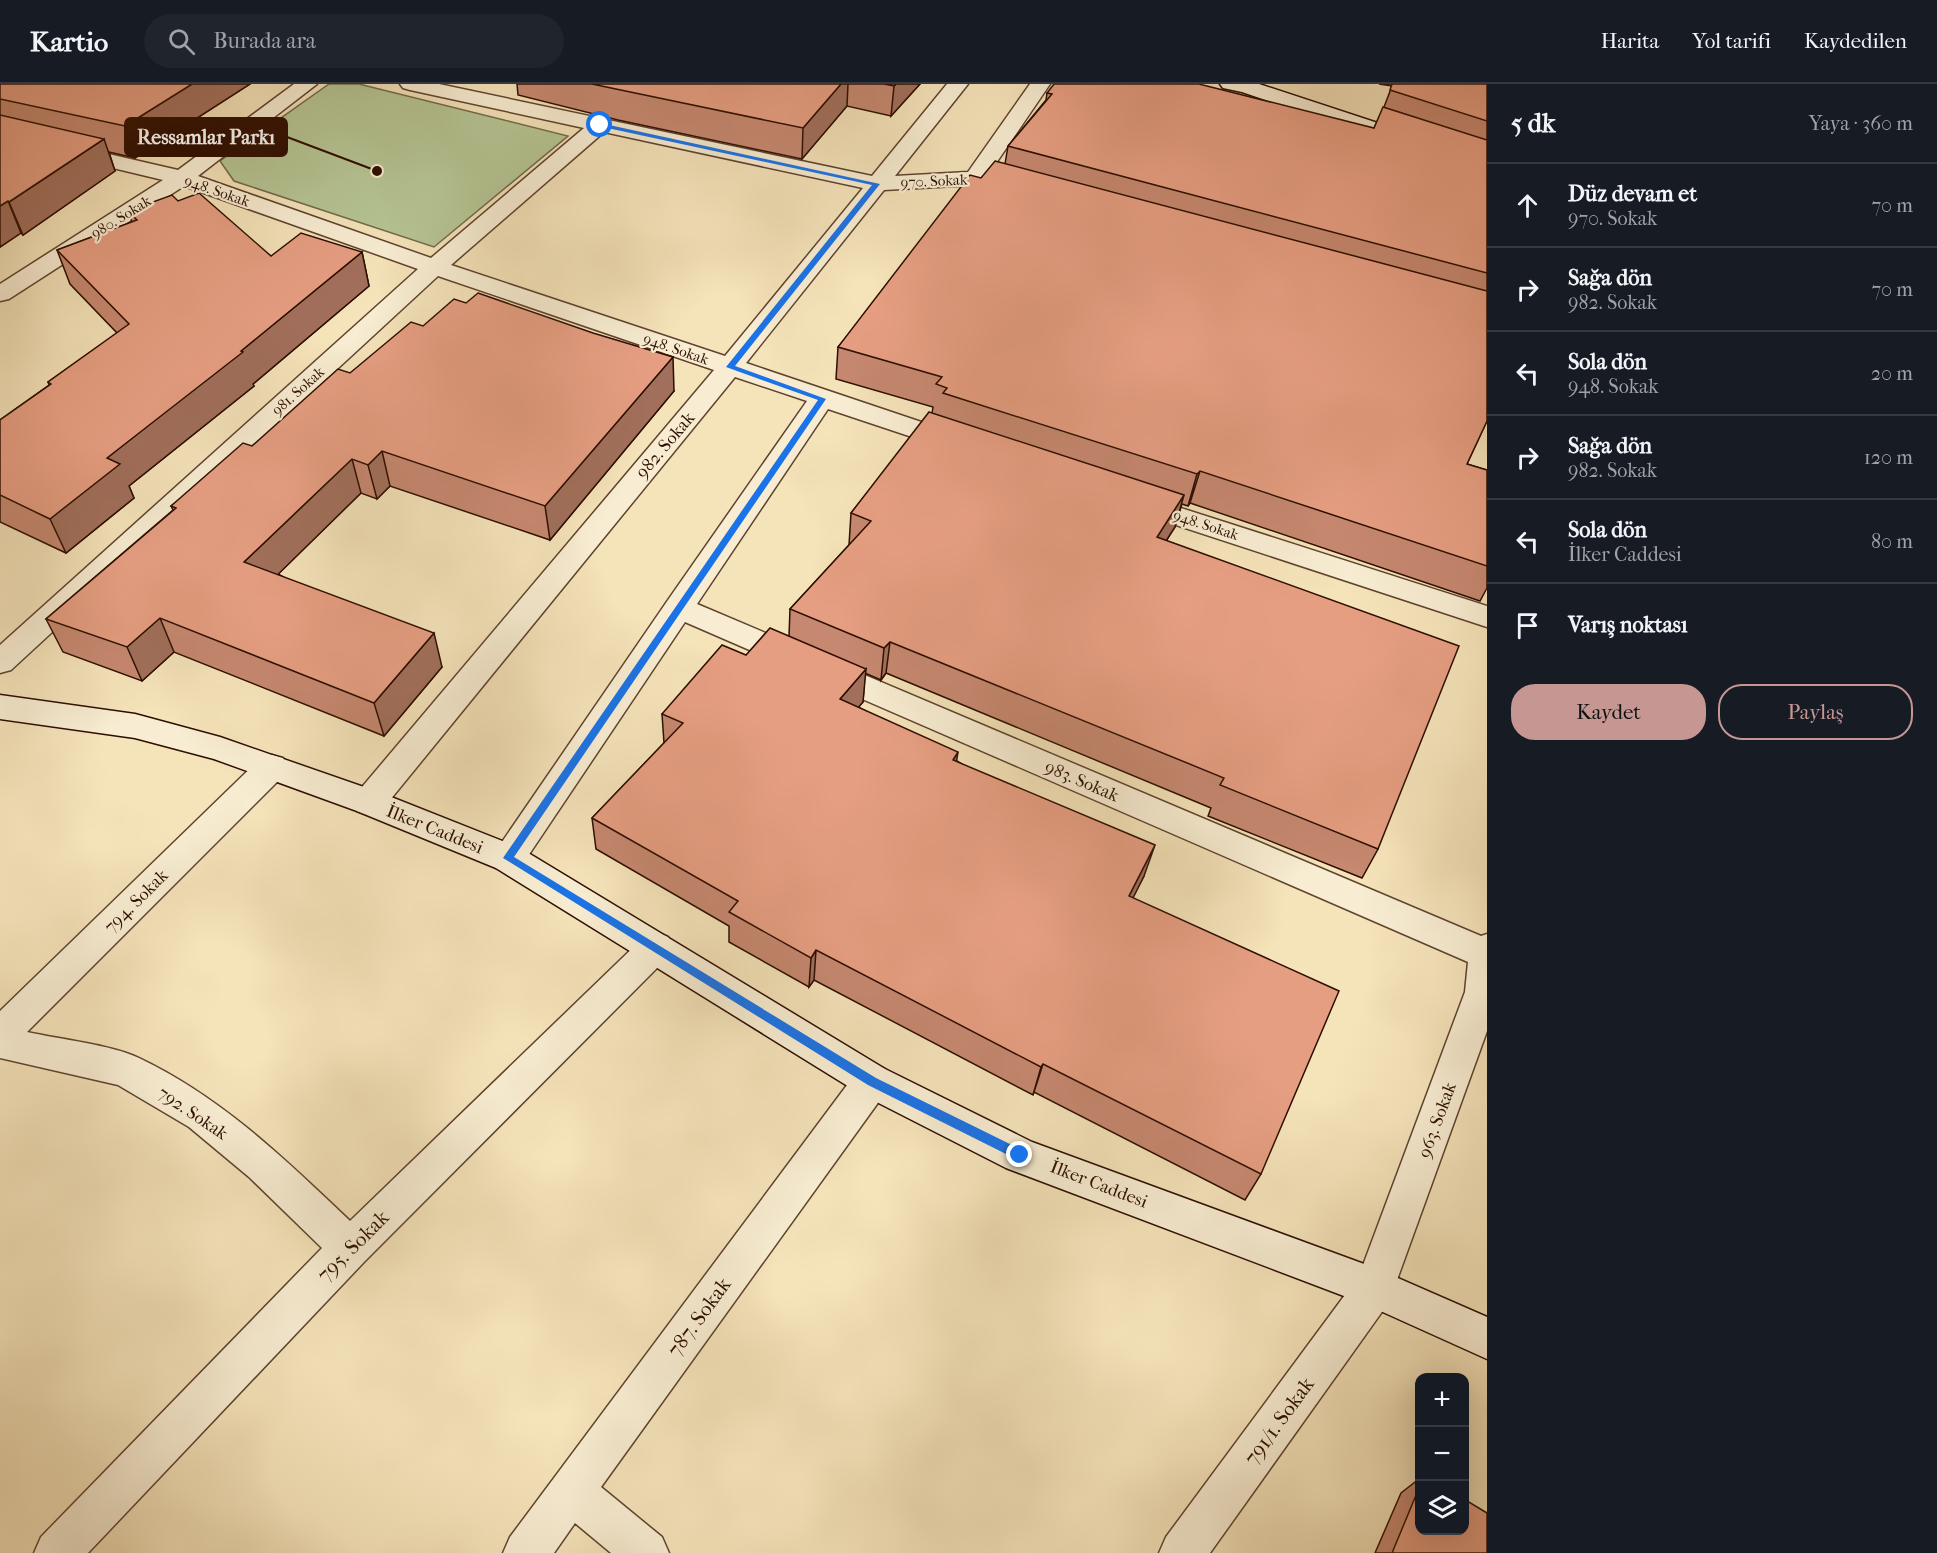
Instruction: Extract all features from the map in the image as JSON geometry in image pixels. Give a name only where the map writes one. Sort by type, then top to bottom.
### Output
[{"type":"street","name":"980. Sokak","points":[[0,294],[182,178],[307,84]]},
{"type":"street","name":"970. Sokak","points":[[410,84],[876,184],[975,178],[1032,194]]},
{"type":"street","name":"982. Sokak","points":[[369,802],[730,367],[957,84]]},
{"type":"street","points":[[975,178],[1040,84]]},
{"type":"street","points":[[1240,85],[1421,144]]},
{"type":"street","name":"981. Sokak","points":[[0,662],[434,267],[600,125]]},
{"type":"street","name":"948. Sokak","points":[[0,135],[182,178],[434,267],[980,451]]},
{"type":"street","points":[[508,858],[822,399]]},
{"type":"street","name":"948. Sokak","points":[[1115,495],[1487,617]]},
{"type":"street","name":"983. Sokak","points":[[678,607],[1486,951]]},
{"type":"street","name":"İlker Caddesi","points":[[0,707],[135,726],[220,749],[369,802],[508,858],[872,1081],[1020,1155],[1375,1288],[1487,1338]]},
{"type":"street","name":"794. Sokak","points":[[0,1035],[272,767]]},
{"type":"street","name":"795. Sokak","points":[[57,1553],[350,1248],[656,947]]},
{"type":"street","name":"963. Sokak","points":[[1375,1288],[1485,993],[1486,951]]},
{"type":"street","name":"792. Sokak","points":[[0,1042],[126,1070],[145,1081],[202,1115],[263,1164],[350,1248]]},
{"type":"street","name":"787. Sokak","points":[[526,1553],[872,1081]]},
{"type":"street","name":"791/1. Sokak","points":[[1182,1553],[1375,1288]]},
{"type":"street","points":[[571,1491],[646,1553]]},
{"type":"green space","points":[[329,84],[359,84],[568,136],[434,247],[234,181],[220,161]]},
{"type":"building","points":[[0,84],[192,84],[125,126],[0,99]]},
{"type":"building","points":[[592,84],[841,84],[803,128]]},
{"type":"building","points":[[1054,84],[1199,84],[1374,128],[1383,107],[1487,140],[1487,273],[1008,146],[1052,94],[1047,93]]},
{"type":"building","points":[[1392,84],[1487,84],[1487,121],[1390,90]]},
{"type":"building","points":[[0,115],[104,139],[0,206]]},
{"type":"building","points":[[995,161],[1487,291],[1487,421],[1467,464],[1487,470],[1487,566],[1200,471],[1197,474],[943,393],[947,388],[936,384],[942,377],[838,347],[970,175],[981,178]]},
{"type":"building","points":[[199,193],[271,256],[301,233],[362,252],[241,351],[243,352],[107,458],[120,464],[50,519],[0,495],[0,420],[51,384],[48,382],[129,324],[57,250],[137,220],[128,211],[172,195],[178,201]]},
{"type":"building","points":[[478,293],[593,333],[673,357],[545,506],[382,451],[368,465],[352,459],[244,562],[434,633],[374,703],[160,618],[127,647],[46,619],[176,508],[171,506],[243,443],[252,446],[338,369],[350,373],[411,322],[423,326],[454,299],[466,303]]},
{"type":"building","points":[[929,412],[1184,495],[1157,537],[1459,646],[1378,849],[1220,785],[1224,778],[890,642],[884,648],[790,609],[871,521],[851,513]]},
{"type":"building","points":[[770,628],[866,669],[840,699],[958,752],[953,760],[1155,845],[1129,896],[1339,991],[1261,1174],[1043,1064],[1041,1067],[816,950],[811,958],[729,912],[738,901],[592,818],[683,723],[662,714],[722,645],[746,655]]},
{"type":"building","points":[[1415,1498],[1415,1535],[1469,1535],[1469,1502],[1487,1513],[1487,1553],[1392,1553]]},
{"type":"place","name":"Ressamlar Parkı","points":[[377,171]]},
{"type":"route","points":[[600,125],[876,184],[730,367],[822,399],[508,858],[872,1081],[1020,1155]]}]
